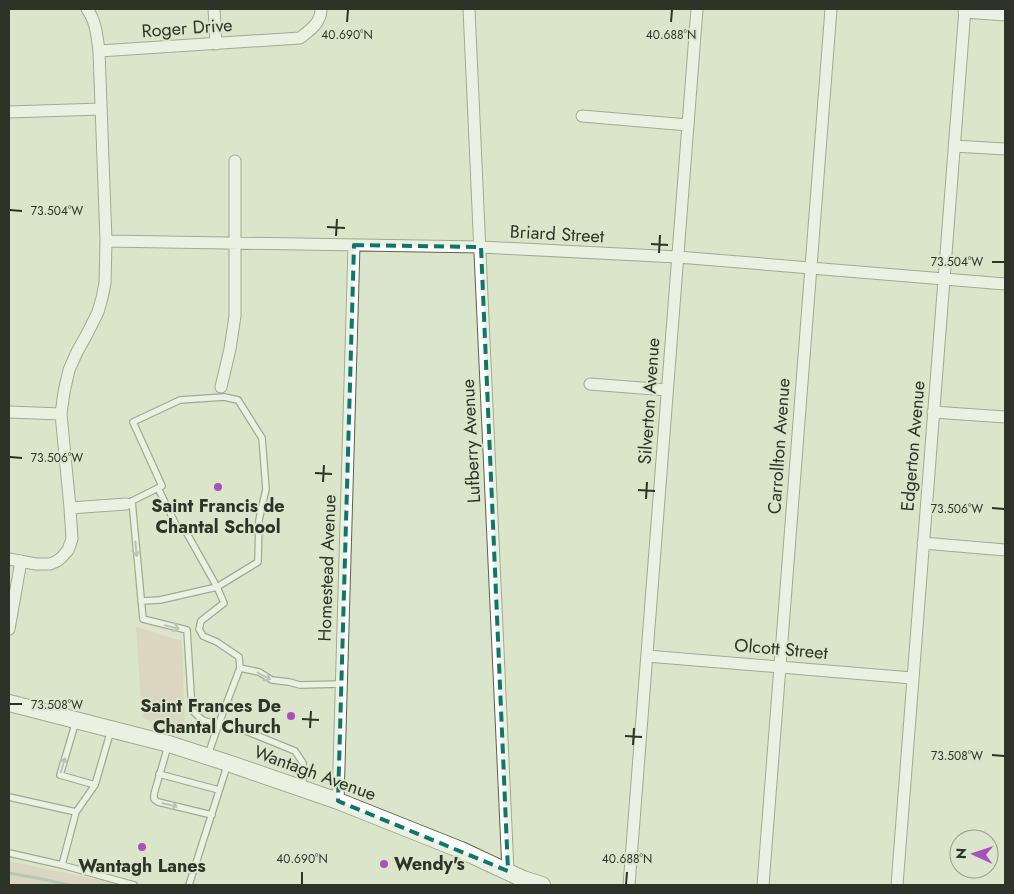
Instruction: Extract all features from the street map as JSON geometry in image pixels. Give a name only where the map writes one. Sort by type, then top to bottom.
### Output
[{"type":"main road","name":"Wantagh Avenue","points":[[9,703],[169,744],[228,763],[338,801],[461,850],[508,871],[522,882],[542,885]]},
{"type":"street","points":[[9,559],[36,564],[50,564],[62,557],[68,550],[72,539],[61,414],[69,370],[98,312],[102,298],[106,241],[99,51],[96,28],[87,9]]},
{"type":"street","points":[[214,9],[216,44]]},
{"type":"street","name":"Roger Drive","points":[[99,51],[300,38],[315,26],[321,15],[321,9]]},
{"type":"street","name":"Lufberry Avenue","points":[[469,9],[508,871]]},
{"type":"street","name":"Silverton Avenue","points":[[629,885],[697,9]]},
{"type":"street","name":"Carrollton Avenue","points":[[763,885],[831,9]]},
{"type":"street","points":[[964,11],[1005,15]]},
{"type":"street","name":"Edgerton Avenue","points":[[897,885],[964,11]]},
{"type":"street","points":[[9,112],[101,109]]},
{"type":"street","points":[[582,116],[688,124]]},
{"type":"street","points":[[954,146],[1005,149]]},
{"type":"street","points":[[221,387],[235,316],[235,161]]},
{"type":"street","name":"Briard Street","points":[[106,241],[480,247],[678,257],[1005,284]]},
{"type":"street","name":"Homestead Avenue","points":[[338,801],[354,246]]},
{"type":"street","points":[[590,384],[667,390]]},
{"type":"street","points":[[9,412],[61,414]]},
{"type":"street","points":[[933,412],[1005,417]]},
{"type":"street","points":[[70,508],[129,502]]},
{"type":"street","points":[[923,543],[1005,550]]},
{"type":"street","points":[[9,629],[21,561]]},
{"type":"street","name":"Olcott Street","points":[[647,656],[912,678]]},
{"type":"lane","points":[[141,601],[160,600],[217,587],[258,562],[259,520],[266,489],[262,438],[238,400],[224,397],[180,400],[133,422],[162,486],[129,502],[142,619],[188,630],[192,710],[207,722],[236,727],[295,751],[303,763],[303,789]]},
{"type":"lane","points":[[158,488],[178,530],[185,530],[224,603],[201,621],[199,629],[203,636],[217,642],[239,657],[240,668],[208,757]]},
{"type":"lane","points":[[240,668],[259,672],[272,680],[300,685],[341,684]]},
{"type":"lane","points":[[76,720],[60,775],[95,785]]},
{"type":"lane","points":[[62,865],[76,812],[95,785],[112,729]]},
{"type":"lane","points":[[169,744],[159,774],[154,799],[158,802],[212,815]]},
{"type":"lane","points":[[190,885],[228,763]]},
{"type":"lane","points":[[159,774],[219,790]]},
{"type":"lane","points":[[9,797],[76,812]]},
{"type":"lane","points":[[9,853],[62,865],[134,885]]},
{"type":"highlighted area","points":[[354,245],[481,247],[508,871],[338,801]]},
{"type":"shaded area","points":[[136,627],[182,641],[185,731],[142,718]]},
{"type":"shaded area","points":[[9,861],[110,882],[119,885],[9,885]]},
{"type":"waterway","points":[[9,873],[69,885]]},
{"type":"place","name":"Saint Francis de Chantal School","points":[[218,487]]},
{"type":"place","name":"Saint Frances De Chantal Church","points":[[291,716]]},
{"type":"place","name":"Wantagh Lanes","points":[[142,847]]},
{"type":"place","name":"Wendy's","points":[[384,864]]}]
